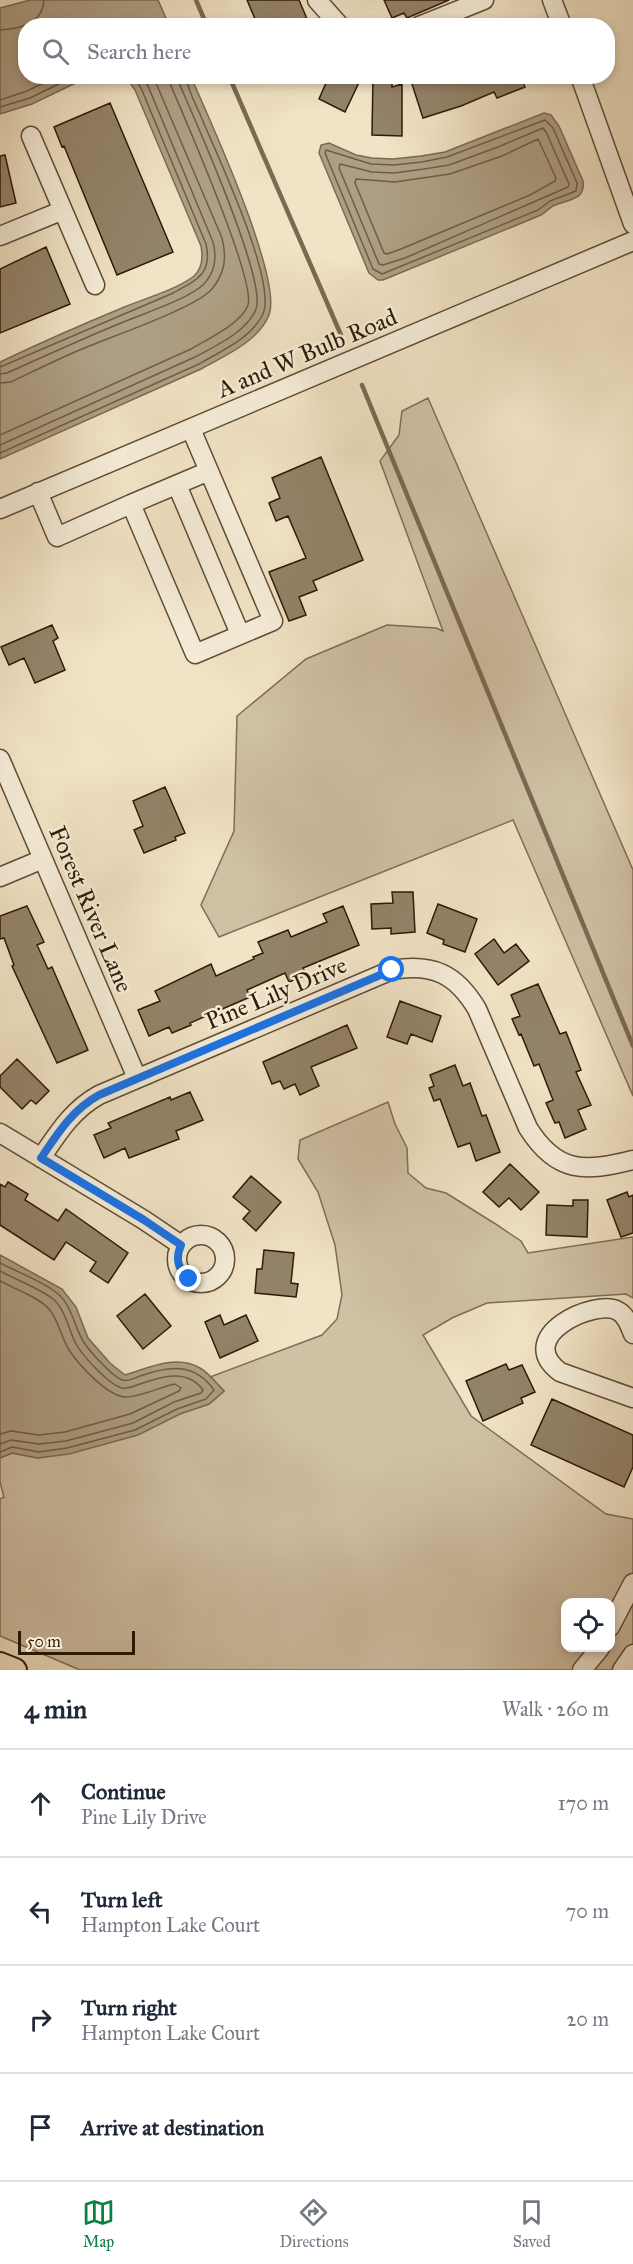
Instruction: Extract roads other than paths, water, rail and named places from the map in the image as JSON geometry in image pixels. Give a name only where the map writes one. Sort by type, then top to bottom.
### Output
[{"type":"main road","points":[[0,1664],[15,1670]]},
{"type":"street","points":[[317,0],[333,18]]},
{"type":"street","points":[[439,18],[483,0]]},
{"type":"street","points":[[552,0],[559,18]]},
{"type":"street","points":[[583,84],[633,224]]},
{"type":"street","points":[[31,136],[61,211],[95,285]]},
{"type":"street","points":[[0,236],[61,211]]},
{"type":"street","name":"A and W Bulb Road","points":[[0,508],[633,241]]},
{"type":"street","points":[[131,504],[195,654],[273,621],[191,429]]},
{"type":"street","points":[[38,492],[57,537],[209,471]]},
{"type":"street","points":[[177,485],[240,634]]},
{"type":"street","name":"Forest River Lane","points":[[0,759],[137,1078]]},
{"type":"street","points":[[0,877],[43,859]]},
{"type":"street","name":"Pine Lily Drive","points":[[41,1158],[70,1116],[83,1104],[137,1078],[392,970],[412,966],[433,969],[451,978],[467,991],[528,1128],[539,1145],[554,1158],[569,1166],[588,1169],[633,1160]]},
{"type":"street","points":[[0,1133],[181,1245]]},
{"type":"street","points":[[633,1334],[621,1312],[613,1308],[594,1309],[556,1327],[549,1334],[546,1352],[554,1367],[560,1372],[633,1398]]},
{"type":"street","points":[[615,1617],[633,1583]]},
{"type":"street","points":[[582,1670],[596,1652]]},
{"type":"street","points":[[622,1670],[633,1654]]},
{"type":"water","points":[[30,0],[158,0],[166,18],[18,18],[18,84],[73,84],[32,104],[0,114],[0,8]]},
{"type":"water","points":[[131,84],[194,84],[242,198],[255,235],[265,268],[270,296],[269,315],[264,325],[249,341],[201,369],[0,459],[0,362],[91,321],[178,286],[194,276],[201,266],[201,246]]},
{"type":"water","points":[[544,113],[551,115],[559,126],[583,181],[582,192],[579,196],[553,206],[541,215],[383,280],[378,280],[369,273],[319,153],[321,145],[329,143],[356,155],[372,158],[393,159],[421,156],[445,152]]},
{"type":"water","points":[[0,1255],[62,1289],[76,1307],[88,1338],[110,1363],[125,1375],[153,1366],[182,1362],[203,1370],[224,1391],[209,1404],[180,1414],[138,1435],[69,1454],[38,1458],[12,1453],[0,1458]]},
{"type":"waterway","points":[[196,0],[204,18]]},
{"type":"waterway","points":[[232,84],[341,335]]},
{"type":"waterway","points":[[362,385],[633,1046]]}]
